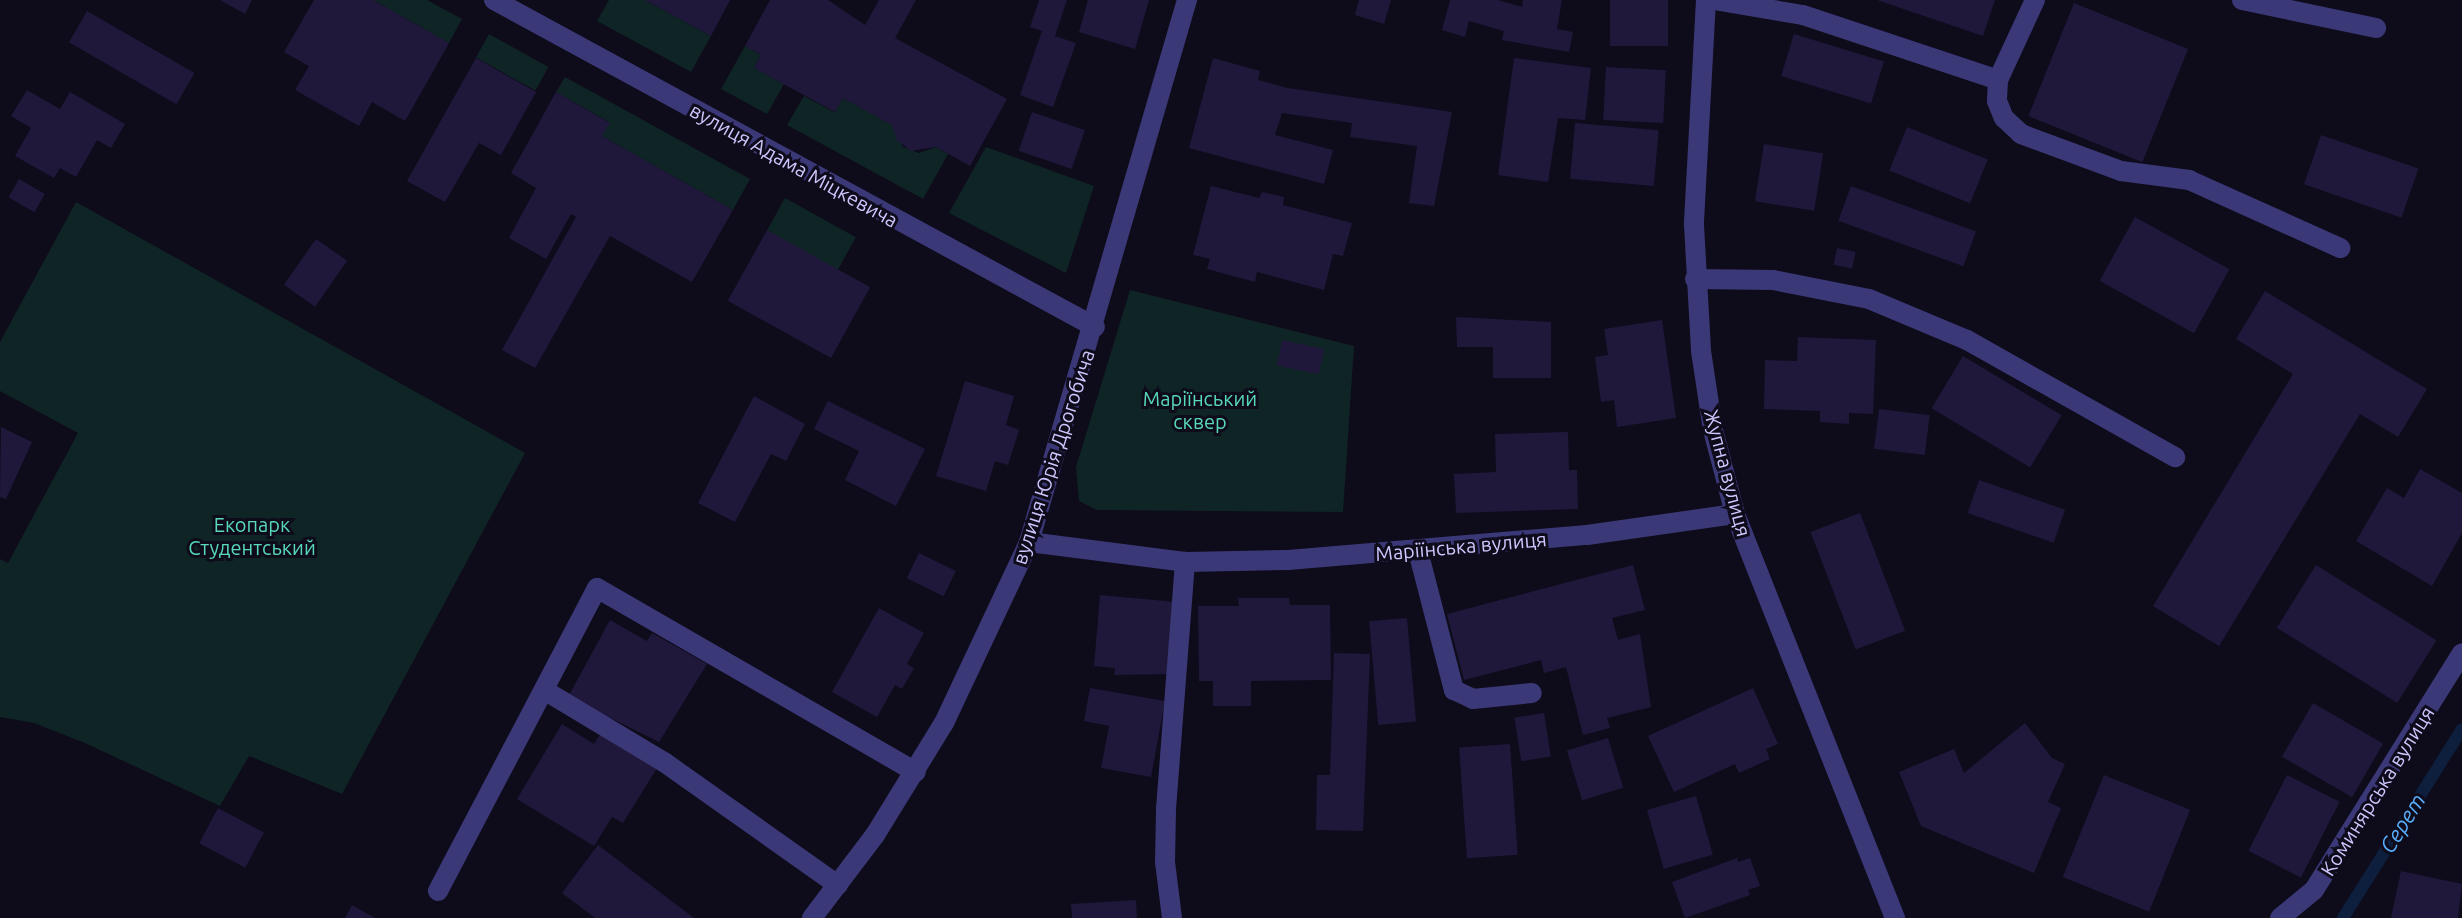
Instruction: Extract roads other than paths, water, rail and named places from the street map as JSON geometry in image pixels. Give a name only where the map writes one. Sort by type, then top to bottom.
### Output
[{"type":"street","name":"вулиця Адама Міцкевича","points":[[494,0],[1095,327]]},
{"type":"street","name":"вулиця Юрія Дрогобича","points":[[812,918],[916,772],[991,630],[1029,542],[1095,327],[1187,0]]},
{"type":"street","name":"Жупна вулиця","points":[[1706,0],[1695,279],[1713,430],[1735,514],[1895,918]]},
{"type":"street","points":[[1714,0],[1803,15],[1998,80]]},
{"type":"street","points":[[2035,0],[1998,80],[2000,109],[2021,134],[2121,171],[2189,180],[2340,248]]},
{"type":"street","points":[[2242,0],[2376,28]]},
{"type":"street","points":[[1695,279],[1773,280],[1881,303],[1967,340],[2175,457]]},
{"type":"street","name":"Маріїнська вулиця","points":[[1029,542],[1185,562],[1418,551],[1735,514]]},
{"type":"street","points":[[1418,551],[1454,690],[1473,699],[1532,693]]},
{"type":"street","points":[[1172,918],[1165,862],[1166,809],[1185,562]]},
{"type":"street","points":[[438,891],[597,588],[916,772]]},
{"type":"street","name":"Коминярська вулиця","points":[[2280,918],[2314,890],[2462,653]]},
{"type":"street","points":[[544,690],[664,762],[838,885]]},
{"type":"waterway","name":"Серет","points":[[2343,918],[2462,729]]},
{"type":"park label","name":"Маріїнський сквер","points":[[1200,410]]},
{"type":"park label","name":"Екопарк Студентський","points":[[252,536]]}]
